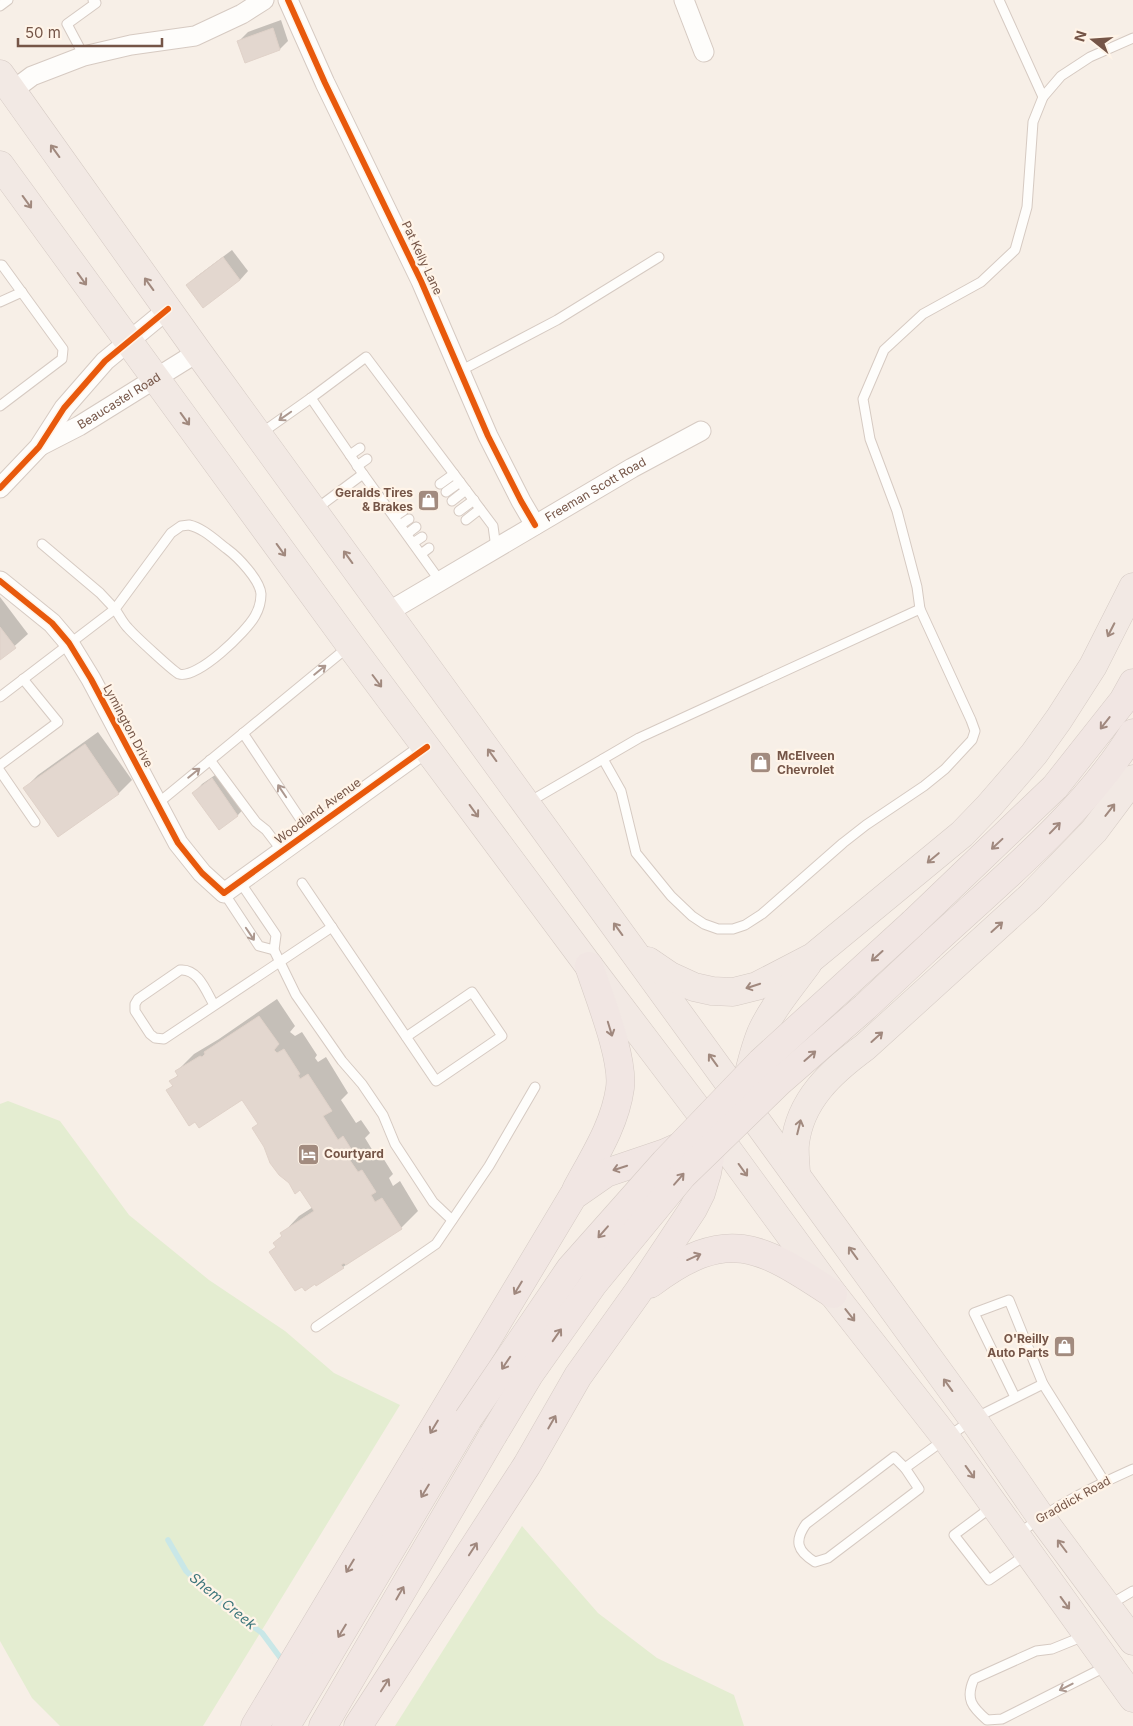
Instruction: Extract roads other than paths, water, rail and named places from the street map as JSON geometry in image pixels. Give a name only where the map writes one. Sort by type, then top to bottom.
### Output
[{"type":"highway","points":[[6,82],[198,352],[634,950],[973,1419],[1040,1516],[1133,1641]]},
{"type":"highway","points":[[0,165],[350,645],[714,1131],[833,1294],[946,1438],[1133,1698]]},
{"type":"highway","points":[[573,1196],[606,1173],[665,1153],[714,1131],[742,1100],[754,1050],[762,1032],[778,1004],[813,958],[962,834],[1034,754],[1093,666],[1133,587]]},
{"type":"highway","points":[[286,1726],[468,1419],[570,1269],[665,1162],[761,1062],[913,923],[1055,787],[1133,684]]},
{"type":"highway","points":[[322,1726],[529,1374],[594,1283],[682,1176],[780,1082],[865,1007],[1027,856],[1077,806],[1116,760],[1133,733]]},
{"type":"highway","points":[[796,1175],[795,1145],[800,1122],[814,1094],[839,1067],[865,1047],[1030,898],[1094,831],[1133,778]]},
{"type":"highway","points":[[634,950],[670,976],[694,986],[712,991],[726,992],[757,986],[813,958]]},
{"type":"highway","points":[[255,1726],[573,1196],[602,1142],[615,1111],[620,1088],[620,1072],[611,1032],[589,966]]},
{"type":"highway","points":[[742,1100],[807,1082],[839,1067]]},
{"type":"highway","points":[[358,1726],[527,1465],[578,1376],[693,1210],[701,1193],[707,1172],[714,1131]]},
{"type":"highway","points":[[638,1292],[673,1267],[700,1254],[725,1248],[744,1248],[769,1256],[798,1271],[833,1294]]},
{"type":"street","points":[[6,82],[32,76],[84,56],[131,45],[195,36],[242,14],[264,0]]},
{"type":"street","name":"Pat Kelly Lane","points":[[288,0],[325,83],[421,281],[488,436],[535,525]]},
{"type":"street","points":[[684,0],[704,52]]},
{"type":"street","name":"Beaucastel Road","points":[[0,488],[39,447],[64,408],[105,361],[168,309]]},
{"type":"street","name":"Beaucastel Road","points":[[39,447],[80,426],[198,352]]},
{"type":"street","name":"Freeman Scott Road","points":[[388,612],[632,468],[701,431]]},
{"type":"street","name":"Lymington Drive","points":[[0,581],[52,623],[69,643],[178,843],[202,873],[224,894]]},
{"type":"street","name":"Woodland Avenue","points":[[224,894],[426,747]]},
{"type":"lane","points":[[0,6],[8,0]]},
{"type":"lane","points":[[84,56],[67,24],[96,3],[93,0]]},
{"type":"lane","points":[[999,0],[1043,97]]},
{"type":"lane","points":[[603,758],[621,791],[636,853],[672,896],[692,916],[704,924],[718,929],[733,929],[745,925],[762,914],[843,843],[938,775],[972,740],[975,731],[971,720],[920,609],[917,587],[897,511],[870,439],[862,399],[884,350],[923,314],[981,282],[1015,250],[1027,207],[1033,122],[1043,97],[1061,76],[1083,62],[1133,38]]},
{"type":"lane","points":[[460,371],[557,320],[659,257]]},
{"type":"lane","points":[[0,264],[63,349],[62,359],[0,406]]},
{"type":"lane","points":[[0,302],[22,292]]},
{"type":"lane","points":[[259,435],[366,358],[492,526],[496,548]]},
{"type":"lane","points":[[311,398],[357,466],[440,581]]},
{"type":"lane","points":[[399,418],[407,412]]},
{"type":"lane","points":[[406,428],[414,421]]},
{"type":"lane","points":[[350,455],[360,448]]},
{"type":"lane","points":[[357,466],[367,458]]},
{"type":"lane","points":[[314,511],[363,474]]},
{"type":"lane","points":[[440,484],[454,474]]},
{"type":"lane","points":[[446,492],[460,482]]},
{"type":"lane","points":[[452,501],[466,490]]},
{"type":"lane","points":[[459,511],[474,500]]},
{"type":"lane","points":[[466,520],[480,509]]},
{"type":"lane","points":[[394,517],[403,511]]},
{"type":"lane","points":[[400,525],[409,519]]},
{"type":"lane","points":[[0,697],[115,609],[171,534],[181,526],[197,526],[232,552],[254,577],[260,587],[261,602],[256,615],[233,643],[194,672],[183,674],[173,671],[128,628],[115,609],[100,593],[42,544]]},
{"type":"lane","points":[[407,534],[416,527]]},
{"type":"lane","points":[[413,543],[422,537]]},
{"type":"lane","points":[[421,554],[429,548]]},
{"type":"lane","points":[[527,803],[639,738],[696,710],[920,609]]},
{"type":"lane","points":[[157,804],[350,645]]},
{"type":"lane","points":[[0,764],[58,722],[22,679]]},
{"type":"lane","points":[[243,734],[309,832]]},
{"type":"lane","points":[[210,760],[256,822],[266,830],[282,851]]},
{"type":"lane","points":[[0,771],[35,822]]},
{"type":"lane","points":[[240,882],[276,934],[274,950],[296,995],[383,1115],[395,1144],[433,1202],[452,1220]]},
{"type":"lane","points":[[302,883],[332,927],[406,1037],[436,1081],[502,1036],[472,992],[406,1037]]},
{"type":"lane","points":[[224,894],[259,946],[274,950]]},
{"type":"lane","points":[[214,1005],[195,973],[188,969],[180,970],[138,998],[135,1004],[135,1011],[150,1034],[155,1038],[164,1038],[280,962],[332,927]]},
{"type":"lane","points":[[316,1327],[436,1244],[489,1166],[536,1087]]},
{"type":"lane","points":[[1015,1397],[974,1313],[1009,1300],[1043,1384],[1104,1481]]},
{"type":"lane","points":[[905,1468],[973,1419],[1043,1384]]},
{"type":"lane","points":[[894,1457],[905,1468],[918,1489],[828,1558],[815,1562],[806,1556],[798,1541],[800,1532],[806,1524],[894,1457]]},
{"type":"lane","name":"Graddick Road","points":[[994,1505],[954,1535],[990,1580],[1023,1544],[1040,1516],[1104,1481],[1133,1469]]},
{"type":"lane","points":[[1107,1606],[1133,1591]]},
{"type":"lane","points":[[1088,1634],[1052,1649],[1036,1651],[974,1679],[969,1690],[974,1708],[987,1720],[1002,1719],[1110,1665]]},
{"type":"waterway","name":"Shem Creek","points":[[168,1540],[186,1571],[214,1598],[262,1633],[282,1660]]},
{"type":"place","name":"Geralds Tires & Brakes","points":[[429,500]]},
{"type":"place","name":"McElveen Chevrolet","points":[[761,763]]},
{"type":"place","name":"Courtyard","points":[[308,1154]]},
{"type":"place","name":"O'Reilly Auto Parts","points":[[1065,1346]]}]
